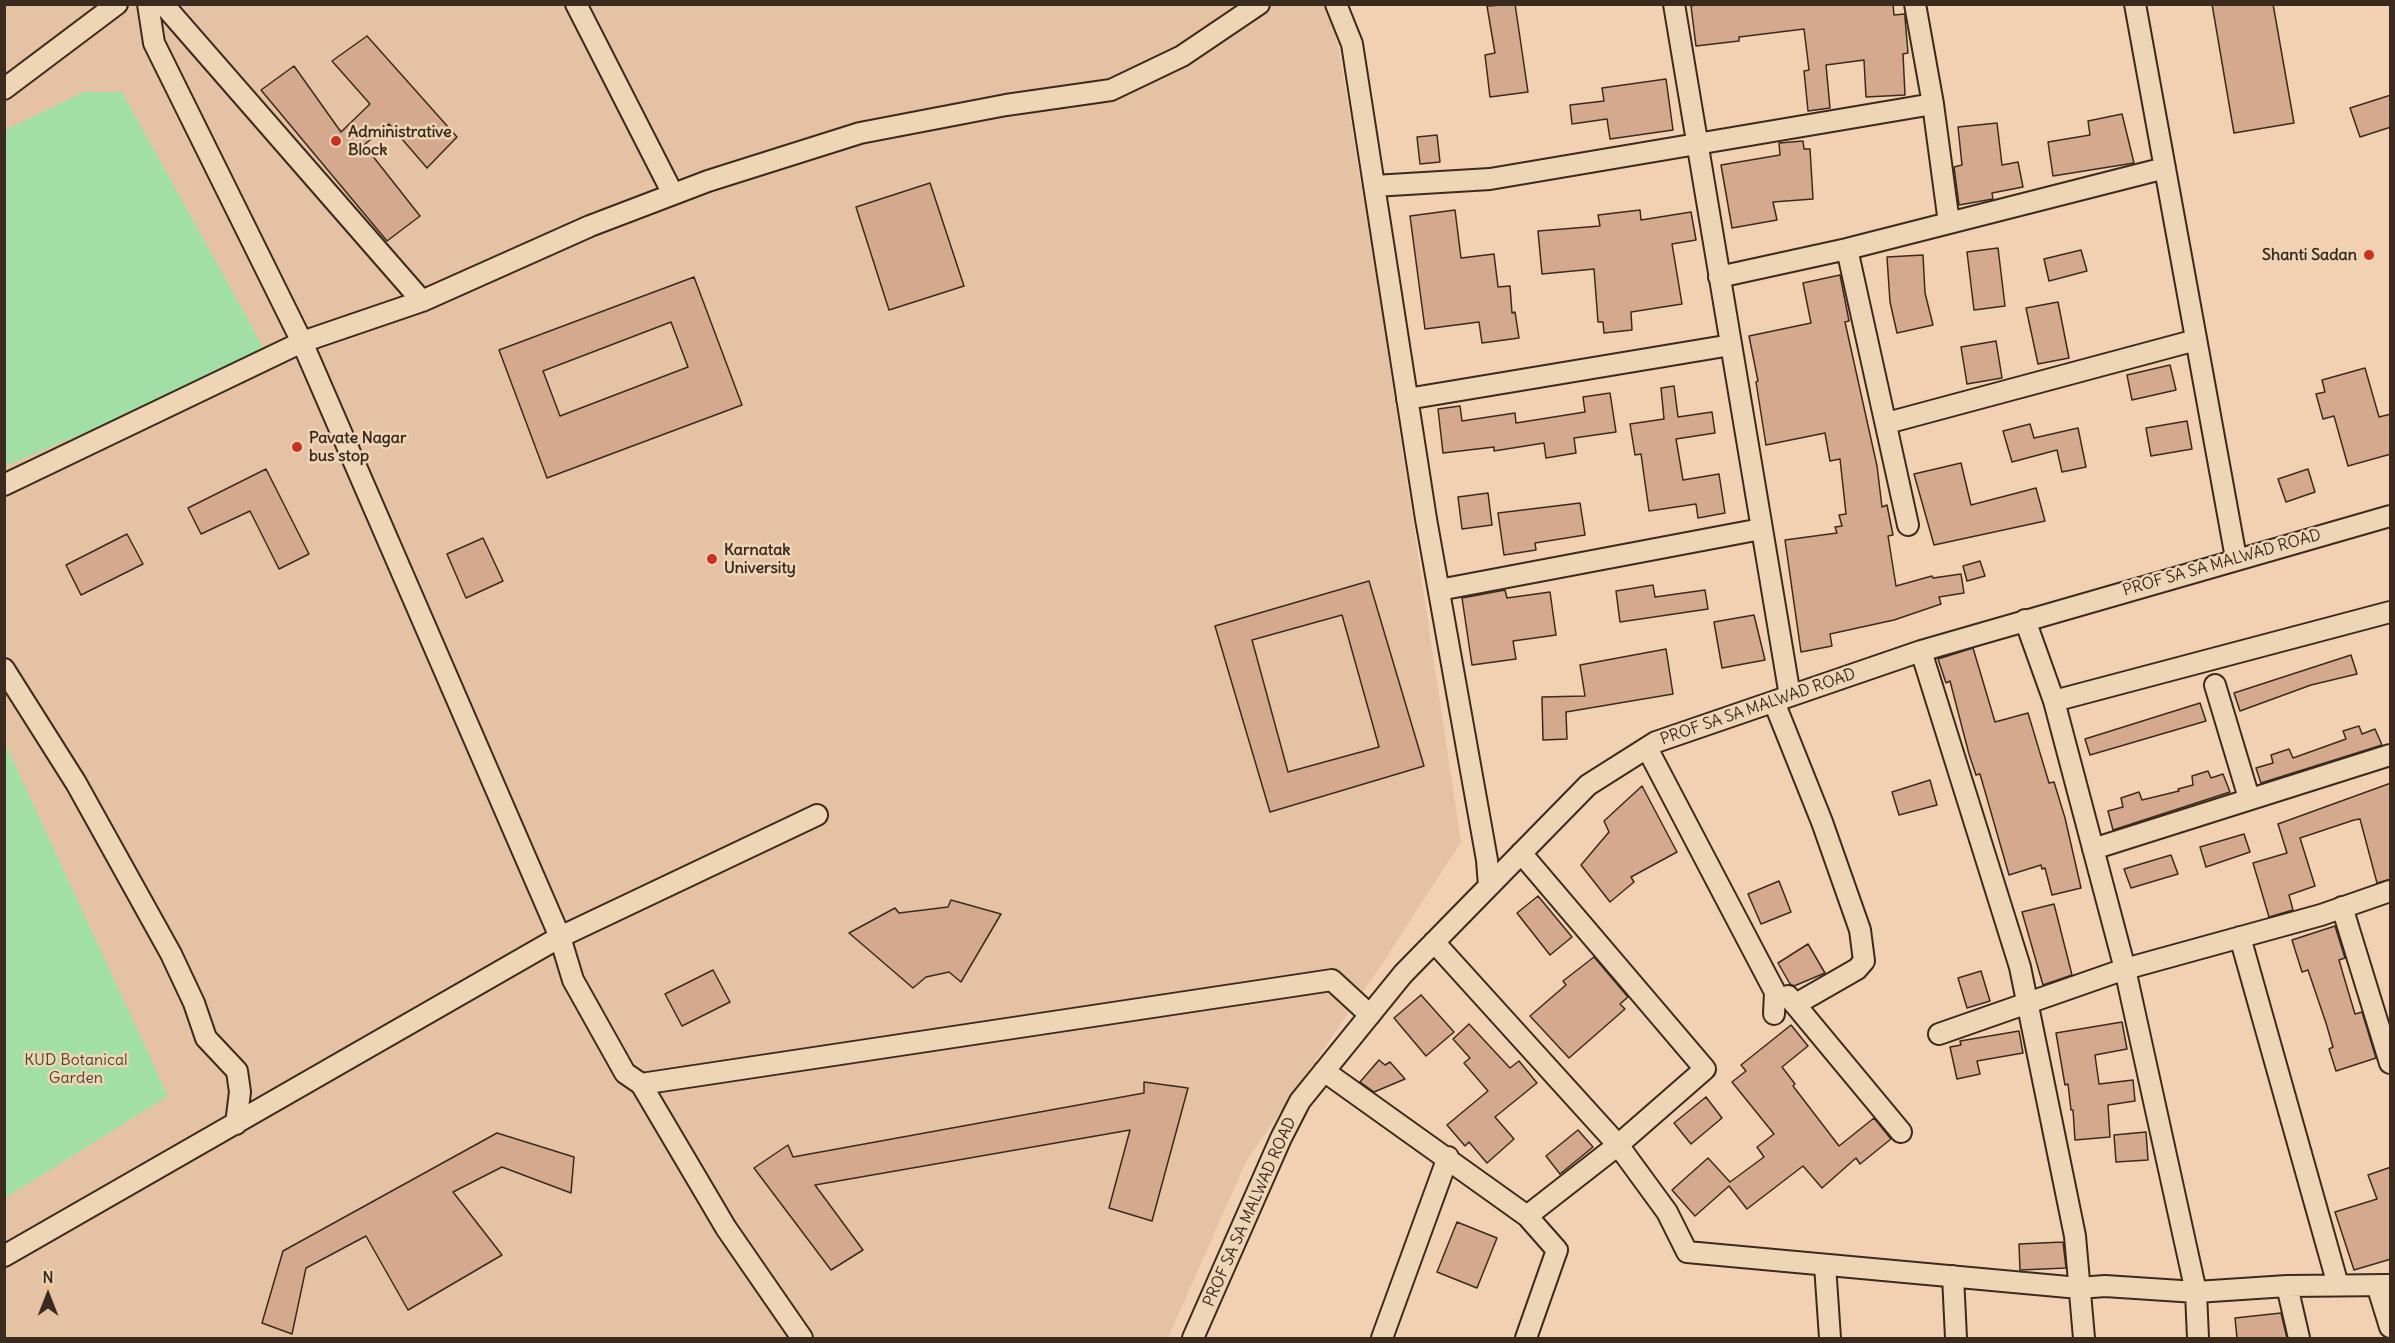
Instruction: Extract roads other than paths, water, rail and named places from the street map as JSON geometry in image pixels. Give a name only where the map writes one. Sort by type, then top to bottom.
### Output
[{"type":"street","points":[[4,89],[117,4]]},
{"type":"street","points":[[148,4],[154,43],[302,342],[560,937],[573,980],[625,1073],[641,1084],[726,1228],[802,1338]]},
{"type":"street","points":[[163,4],[422,301]]},
{"type":"street","points":[[576,4],[673,194]]},
{"type":"street","points":[[4,485],[302,342],[422,301],[590,226],[673,194],[860,133],[1006,105],[1111,90],[1182,56],[1259,4]]},
{"type":"street","points":[[1336,4],[1352,44],[1407,399],[1487,860],[1489,886]]},
{"type":"street","points":[[1674,4],[1761,529],[1782,699],[1860,930],[1864,961],[1857,969],[1796,1004]]},
{"type":"street","points":[[1915,4],[1933,104],[1949,223]]},
{"type":"street","points":[[2135,4],[2236,558]]},
{"type":"street","points":[[1374,186],[1490,179],[1697,146],[1933,104]]},
{"type":"street","points":[[1719,277],[1847,249],[2165,168]]},
{"type":"street","points":[[1847,249],[1908,525]]},
{"type":"street","points":[[1887,423],[2196,340]]},
{"type":"street","points":[[1407,399],[1731,345]]},
{"type":"street","name":"PROF SA SA MALWAD ROAD","points":[[1193,1338],[1281,1138],[1300,1101],[1403,974],[1588,785],[1656,742],[1921,651],[2236,558],[2391,516]]},
{"type":"street","points":[[1439,590],[1761,529]]},
{"type":"street","points":[[2054,701],[2391,612]]},
{"type":"street","points":[[2025,620],[2054,701],[2125,969],[2196,1292],[2198,1338]]},
{"type":"street","points":[[1921,651],[2020,967],[2075,1236],[2084,1338]]},
{"type":"street","points":[[4,669],[76,783],[171,954],[194,1003],[206,1038],[237,1071],[240,1092],[236,1124]]},
{"type":"street","points":[[2215,685],[2249,798]]},
{"type":"street","points":[[1647,748],[1775,992],[1774,1014]]},
{"type":"street","points":[[2093,849],[2391,755]]},
{"type":"street","points":[[4,1256],[560,937],[817,815]]},
{"type":"street","points":[[1521,854],[1705,1069],[1618,1145],[1527,1216]]},
{"type":"street","points":[[1939,1034],[2125,969],[2391,891]]},
{"type":"street","points":[[2342,907],[2391,1063]]},
{"type":"street","points":[[2240,937],[2337,1285]]},
{"type":"street","points":[[1434,942],[1618,1145],[1667,1212],[1687,1252],[2079,1288],[2106,1286],[2196,1292],[2287,1286],[2384,1285],[2391,1327]]},
{"type":"street","points":[[641,1084],[1332,980],[1370,1015]]},
{"type":"street","points":[[1775,992],[1784,992],[1796,1004],[1901,1132]]},
{"type":"street","points":[[1324,1071],[1448,1157],[1527,1216],[1557,1250],[1526,1338]]},
{"type":"street","points":[[1382,1338],[1448,1157]]},
{"type":"street","points":[[1825,1265],[1830,1338]]},
{"type":"street","points":[[1953,1276],[1956,1338]]},
{"type":"street","points":[[2287,1286],[2299,1338]]},
{"type":"place","name":"Administrative Block","points":[[336,141]]},
{"type":"place","name":"Shanti Sadan","points":[[2369,255]]},
{"type":"place","name":"Pavate Nagar bus stop","points":[[297,447]]},
{"type":"place","name":"Karnatak University","points":[[712,559]]},
{"type":"park label","name":"KUD Botanical Garden","points":[[76,1069]]}]
